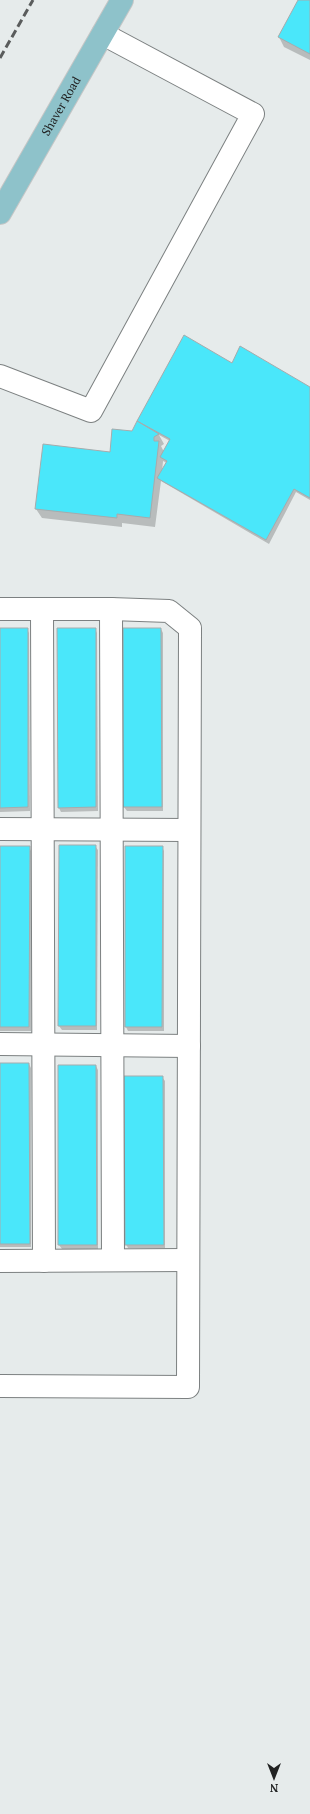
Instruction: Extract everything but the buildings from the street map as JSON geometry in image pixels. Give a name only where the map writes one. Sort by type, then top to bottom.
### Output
[{"type":"main road","name":"Shaver Road","points":[[0,213],[122,0]]},
{"type":"lane","points":[[0,376],[91,411],[253,114],[103,34]]},
{"type":"lane","points":[[0,609],[111,609],[169,611],[190,628],[188,1387],[0,1386]]},
{"type":"lane","points":[[42,609],[44,1261]]},
{"type":"lane","points":[[111,609],[113,1260]]},
{"type":"lane","points":[[0,829],[190,830]]},
{"type":"lane","points":[[0,1044],[189,1046]]},
{"type":"lane","points":[[0,1261],[188,1260]]},
{"type":"railway","points":[[0,58],[33,0]]}]
